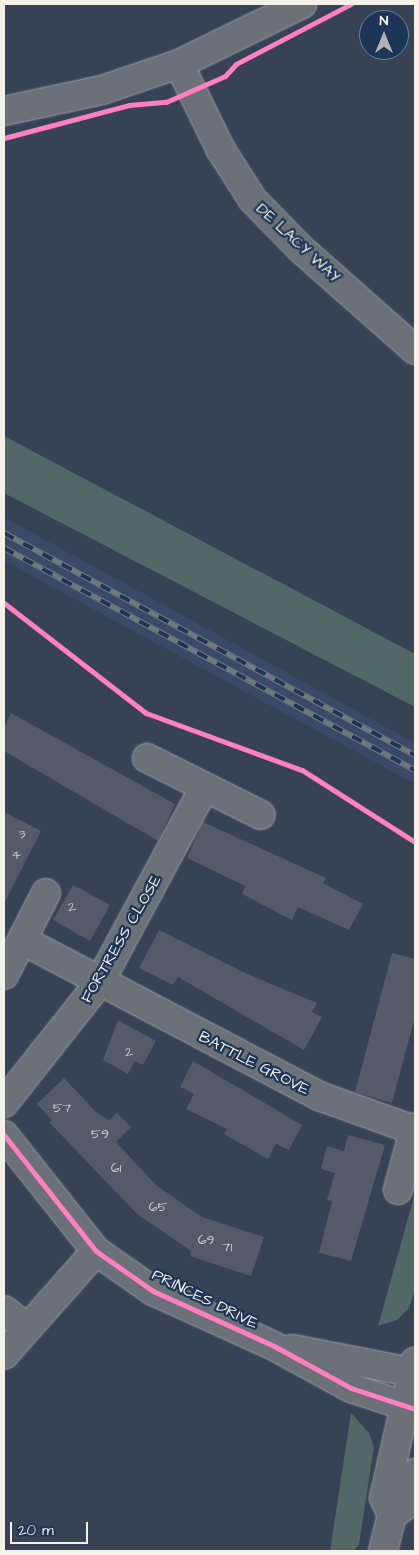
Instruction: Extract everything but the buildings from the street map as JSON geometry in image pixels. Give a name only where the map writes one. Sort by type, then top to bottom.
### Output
[{"type":"street","points":[[4,111],[102,90],[179,64],[302,4]]},
{"type":"street","name":"DE LACY WAY","points":[[179,64],[221,150],[253,200],[301,249],[415,350]]},
{"type":"street","points":[[147,758],[261,815]]},
{"type":"street","name":"FORTRESS CLOSE","points":[[4,1103],[99,983],[204,788]]},
{"type":"street","points":[[4,975],[46,893]]},
{"type":"street","name":"BATTLE GROVE","points":[[22,940],[99,983],[319,1096],[415,1129],[398,1190]]},
{"type":"street","name":"PRINCES DRIVE","points":[[4,1135],[96,1251],[153,1291],[274,1346],[351,1388],[410,1408]]},
{"type":"street","points":[[4,1354],[96,1251]]},
{"type":"street","points":[[4,1310],[28,1328]]},
{"type":"street","name":"PRINCES DRIVE","points":[[274,1346],[414,1369]]},
{"type":"street","points":[[383,1551],[392,1515],[384,1498],[410,1408],[414,1369]]},
{"type":"street","points":[[392,1515],[408,1504],[415,1473]]},
{"type":"shaded area","points":[[4,436],[415,654],[415,707],[4,493]]},
{"type":"shaded area","points":[[4,517],[415,743],[415,784],[4,561]]},
{"type":"shaded area","points":[[415,1193],[415,1290],[409,1308],[397,1320],[378,1326]]},
{"type":"shaded area","points":[[351,1413],[369,1433],[374,1447],[359,1544],[354,1551],[330,1551]]},
{"type":"railway","points":[[4,533],[415,755]]},
{"type":"railway","points":[[4,548],[415,770]]},
{"type":"cycle path","points":[[4,138],[129,105],[166,102],[225,76],[236,64],[351,4]]},
{"type":"cycle path","points":[[4,603],[146,713],[302,770],[415,842]]},
{"type":"cycle path","points":[[4,1135],[96,1251],[153,1291],[274,1346],[351,1388],[415,1409]]}]
